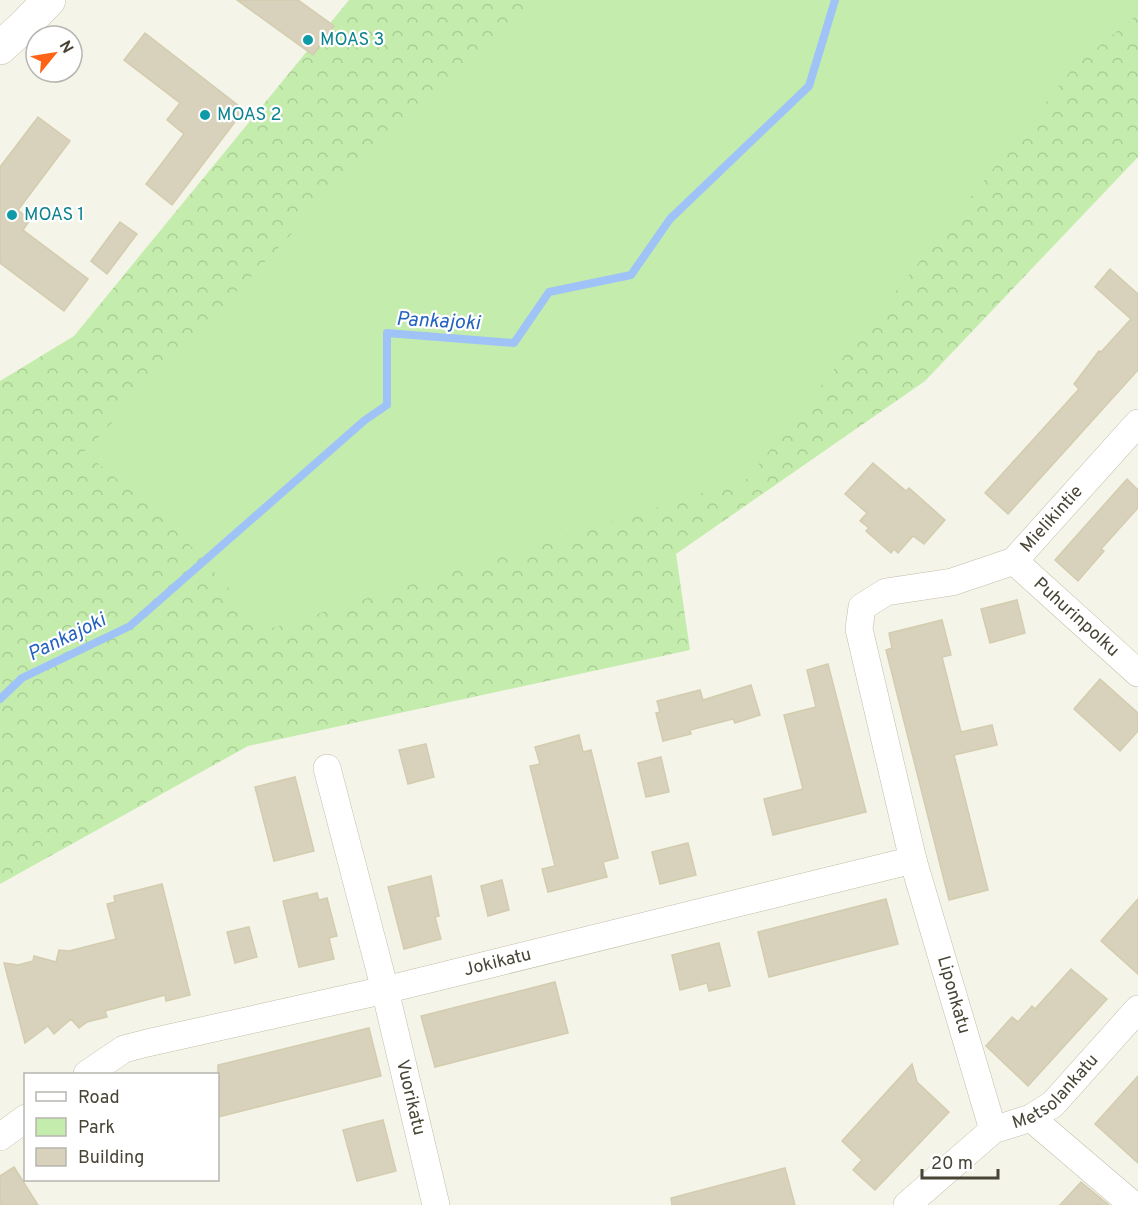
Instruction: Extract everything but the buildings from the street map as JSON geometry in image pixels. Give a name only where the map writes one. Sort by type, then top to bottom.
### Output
[{"type":"street","points":[[0,48],[49,0]]},
{"type":"street","name":"Mielikintie","points":[[859,629],[862,608],[886,592],[952,582],[1014,561],[1138,423]]},
{"type":"street","name":"Puhurinpolku","points":[[1014,561],[1138,673]]},
{"type":"street","name":"Liponkatu","points":[[859,629],[913,860],[993,1130]]},
{"type":"street","name":"Vuorikatu","points":[[327,768],[385,990],[436,1205]]},
{"type":"street","name":"Jokikatu","points":[[88,1073],[124,1049],[385,990],[913,860]]},
{"type":"street","name":"Metsolankatu","points":[[907,1205],[993,1130],[1031,1118],[1053,1104],[1138,1009]]},
{"type":"street","points":[[1031,1118],[1133,1205]]},
{"type":"street","points":[[0,1137],[24,1120]]},
{"type":"green space","points":[[349,0],[1138,0],[1138,157],[925,381],[676,554],[690,650],[248,746],[0,884],[0,381],[74,336]]},
{"type":"green space","points":[[542,0],[1138,0],[1138,14],[1074,67],[747,479],[266,630],[170,523],[84,452],[336,187],[472,68]]},
{"type":"waterway","name":"Pankajoki","points":[[0,699],[22,678],[130,626],[365,420],[387,405],[387,333],[514,343],[549,292],[631,275],[670,219],[809,86],[835,0]]},
{"type":"place","name":"MOAS 3","points":[[308,40]]},
{"type":"place","name":"MOAS 2","points":[[205,115]]},
{"type":"place","name":"MOAS 1","points":[[12,215]]}]
